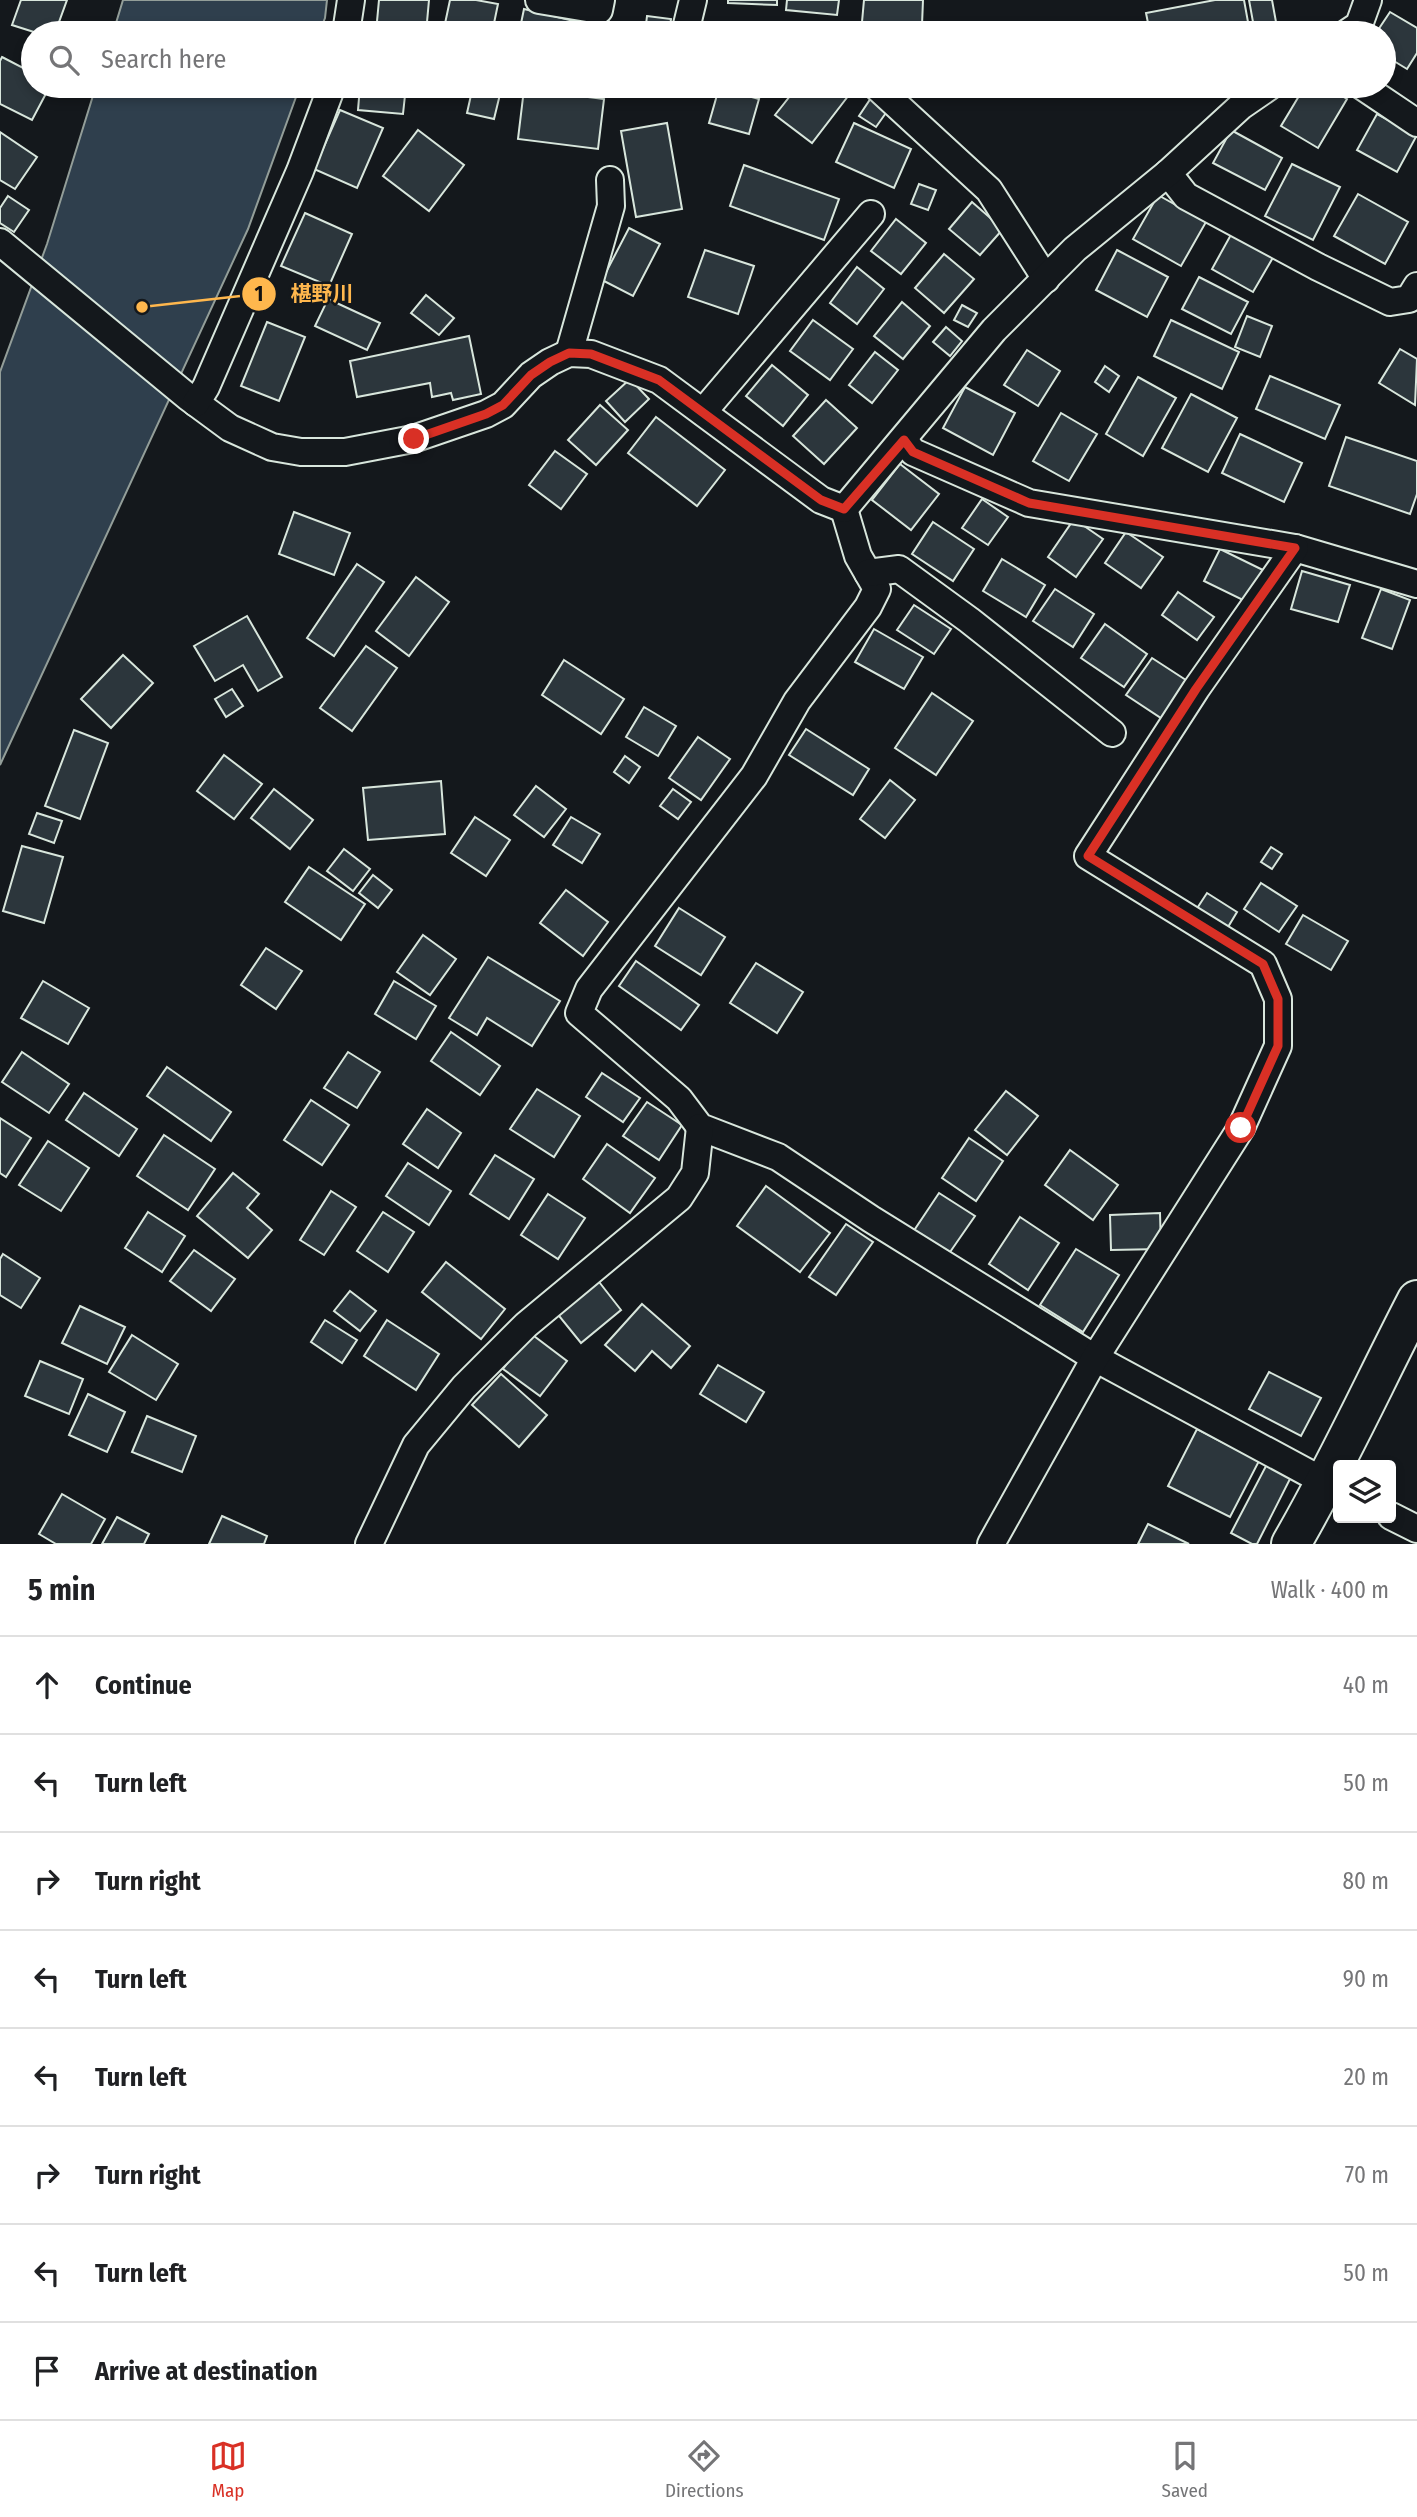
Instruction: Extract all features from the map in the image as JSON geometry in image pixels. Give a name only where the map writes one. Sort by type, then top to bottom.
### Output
[{"type":"main road","points":[[1291,1544],[1332,1486],[1364,1402],[1417,1300]]},
{"type":"street","points":[[348,21],[351,0]]},
{"type":"street","points":[[539,0],[599,10],[601,0]]},
{"type":"street","points":[[688,21],[693,0]]},
{"type":"street","points":[[1360,21],[1368,0]]},
{"type":"street","points":[[192,400],[205,387],[300,171],[327,98]]},
{"type":"street","points":[[889,98],[989,190],[1046,279]]},
{"type":"street","points":[[844,509],[994,330],[1075,249],[1168,173],[1253,98]]},
{"type":"street","points":[[1379,98],[1417,124]]},
{"type":"street","points":[[1168,173],[1186,196],[1318,267],[1391,302],[1409,299],[1417,286]]},
{"type":"street","points":[[569,353],[611,206],[610,180]]},
{"type":"street","points":[[703,412],[871,214]]},
{"type":"street","points":[[0,242],[192,400],[230,428],[272,447],[301,452],[345,452],[414,439],[486,414],[503,405],[541,368],[569,353],[591,354],[659,380],[821,500],[844,509]]},
{"type":"street","points":[[904,440],[913,452],[1029,503],[1295,548],[1417,584]]},
{"type":"street","points":[[844,509],[858,556],[877,589],[868,607],[797,701],[754,776],[589,989],[579,1013],[679,1099],[700,1127],[778,1157],[871,1219],[1095,1358],[1332,1486]]},
{"type":"street","points":[[991,1544],[1095,1358],[1241,1128],[1278,1046],[1278,999],[1263,964],[1088,856],[1196,689],[1295,548]]},
{"type":"street","points":[[868,573],[899,569],[969,620],[1112,733]]},
{"type":"street","points":[[369,1544],[416,1445],[464,1387],[526,1325],[679,1198],[695,1173],[700,1127]]},
{"type":"street","points":[[1396,1518],[1417,1529]]},
{"type":"water","points":[[123,0],[327,0],[324,21],[117,21]]},
{"type":"water","points":[[92,98],[296,98],[248,229],[0,765],[0,372],[47,244]]},
{"type":"building","points":[[21,0],[67,0],[59,21],[21,21],[21,28],[12,25]]},
{"type":"building","points":[[379,0],[429,0],[427,21],[377,21]]},
{"type":"building","points":[[450,0],[476,0],[498,4],[494,21],[446,21]]},
{"type":"building","points":[[728,0],[777,0],[777,5],[728,3]]},
{"type":"building","points":[[787,0],[839,0],[837,15],[786,10]]},
{"type":"building","points":[[864,0],[923,0],[922,21],[862,21]]},
{"type":"building","points":[[1215,0],[1244,0],[1248,21],[1148,21],[1146,13]]},
{"type":"building","points":[[1249,0],[1272,0],[1276,21],[1253,21]]},
{"type":"building","points":[[524,9],[574,21],[522,21]]},
{"type":"building","points":[[1390,12],[1417,28],[1417,53],[1407,69],[1396,62],[1396,21],[1384,21]]},
{"type":"building","points":[[647,16],[671,19],[671,21],[646,21]]},
{"type":"building","points":[[2,57],[21,67],[21,98],[44,98],[32,120],[0,104]]},
{"type":"building","points":[[359,98],[405,98],[403,114],[358,110]]},
{"type":"building","points":[[470,98],[499,98],[494,119],[467,113]]},
{"type":"building","points":[[523,98],[604,99],[598,149],[518,139]]},
{"type":"building","points":[[716,98],[759,99],[749,134],[709,123]]},
{"type":"building","points":[[788,98],[847,98],[812,143],[775,115]]},
{"type":"building","points":[[871,98],[888,110],[876,127],[859,116]]},
{"type":"building","points":[[1298,98],[1347,99],[1318,148],[1281,126]]},
{"type":"building","points":[[340,110],[383,128],[357,188],[314,169]]},
{"type":"building","points":[[1377,114],[1417,135],[1397,172],[1357,150]]},
{"type":"building","points":[[667,123],[682,209],[636,217],[621,131]]},
{"type":"building","points":[[854,123],[911,149],[894,188],[836,162]]},
{"type":"building","points":[[418,130],[464,165],[429,211],[383,176]]},
{"type":"building","points":[[1231,130],[1282,158],[1265,190],[1213,163]]},
{"type":"building","points":[[0,132],[37,157],[15,189],[0,180]]},
{"type":"building","points":[[1292,164],[1340,187],[1313,240],[1265,216]]},
{"type":"building","points":[[744,165],[839,199],[824,240],[730,206]]},
{"type":"building","points":[[919,184],[936,190],[928,210],[911,204]]},
{"type":"building","points":[[1358,194],[1408,222],[1385,264],[1334,236]]},
{"type":"building","points":[[1158,195],[1206,222],[1181,266],[1133,239]]},
{"type":"building","points":[[8,196],[29,210],[14,232],[0,223],[0,208]]},
{"type":"building","points":[[972,202],[1003,229],[980,255],[949,229]]},
{"type":"building","points":[[305,213],[352,234],[329,286],[281,266]]},
{"type":"building","points":[[896,219],[926,243],[901,274],[871,251]]},
{"type":"building","points":[[629,228],[660,244],[633,296],[602,280]]},
{"type":"building","points":[[1233,231],[1275,254],[1253,292],[1212,269]]},
{"type":"building","points":[[705,250],[754,266],[738,314],[688,297]]},
{"type":"building","points":[[1117,250],[1168,277],[1147,317],[1096,290]]},
{"type":"building","points":[[944,254],[974,279],[944,313],[915,288]]},
{"type":"building","points":[[857,267],[884,289],[857,324],[830,303]]},
{"type":"building","points":[[1199,277],[1248,302],[1231,334],[1182,309]]},
{"type":"building","points":[[426,295],[454,318],[439,335],[411,313]]},
{"type":"building","points":[[328,299],[380,323],[367,350],[315,326]]},
{"type":"building","points":[[902,302],[930,326],[903,359],[874,336]]},
{"type":"building","points":[[962,305],[977,313],[968,327],[954,320]]},
{"type":"building","points":[[1247,316],[1272,326],[1260,357],[1235,347]]},
{"type":"building","points":[[813,320],[853,349],[830,380],[790,351]]},
{"type":"building","points":[[1171,320],[1239,352],[1222,389],[1154,356]]},
{"type":"building","points":[[267,322],[305,337],[279,401],[241,386]]},
{"type":"building","points":[[946,327],[962,341],[950,356],[933,342]]},
{"type":"building","points":[[469,336],[481,394],[453,400],[451,393],[432,397],[430,383],[357,397],[350,361]]},
{"type":"building","points":[[1400,349],[1417,359],[1415,405],[1379,383]]},
{"type":"building","points":[[1027,350],[1060,371],[1038,406],[1004,385]]},
{"type":"building","points":[[875,352],[898,370],[872,403],[849,385]]},
{"type":"building","points":[[772,365],[808,395],[783,426],[746,396]]},
{"type":"building","points":[[1105,366],[1119,376],[1109,392],[1095,382]]},
{"type":"building","points":[[1270,376],[1340,405],[1325,439],[1256,409]]},
{"type":"building","points":[[1138,377],[1176,398],[1143,456],[1106,434]]},
{"type":"building","points":[[630,379],[649,399],[625,422],[606,401]]},
{"type":"building","points":[[965,387],[1015,413],[993,455],[943,428]]},
{"type":"building","points":[[1191,394],[1237,418],[1208,472],[1162,448]]},
{"type":"building","points":[[826,400],[857,428],[824,464],[793,436]]},
{"type":"building","points":[[600,405],[628,430],[596,465],[568,440]]},
{"type":"building","points":[[1061,413],[1097,434],[1069,481],[1033,461]]},
{"type":"building","points":[[656,417],[725,470],[697,506],[628,453]]},
{"type":"building","points":[[1240,434],[1302,463],[1284,502],[1222,473]]},
{"type":"building","points":[[1346,437],[1417,461],[1417,494],[1410,514],[1329,486]]},
{"type":"building","points":[[555,451],[587,474],[561,509],[529,485]]},
{"type":"building","points":[[900,464],[939,494],[911,530],[872,500]]},
{"type":"building","points":[[982,499],[1008,517],[988,545],[962,528]]},
{"type":"building","points":[[294,512],[350,533],[334,575],[279,554]]},
{"type":"building","points":[[1074,519],[1103,539],[1076,577],[1048,557]]},
{"type":"building","points":[[933,522],[974,549],[953,581],[912,554]]},
{"type":"building","points":[[1126,532],[1163,557],[1141,588],[1105,563]]},
{"type":"building","points":[[1220,549],[1267,572],[1251,604],[1204,581]]},
{"type":"building","points":[[1002,559],[1045,585],[1026,617],[983,591]]},
{"type":"building","points":[[357,564],[384,582],[334,656],[307,638]]},
{"type":"building","points":[[1302,571],[1350,585],[1338,622],[1291,609]]},
{"type":"building","points":[[416,577],[449,602],[409,656],[376,631]]},
{"type":"building","points":[[1055,589],[1094,614],[1073,647],[1033,621]]},
{"type":"building","points":[[1381,589],[1410,600],[1392,649],[1362,638]]},
{"type":"building","points":[[1178,592],[1214,617],[1197,640],[1162,615]]},
{"type":"building","points":[[914,605],[951,629],[934,654],[897,630]]},
{"type":"building","points":[[247,616],[282,677],[258,691],[243,665],[215,681],[194,646]]},
{"type":"building","points":[[1105,624],[1147,654],[1124,687],[1081,658]]},
{"type":"building","points":[[874,629],[923,657],[904,689],[855,662]]},
{"type":"building","points":[[366,646],[397,668],[352,731],[320,708]]},
{"type":"building","points":[[123,655],[153,683],[111,728],[81,699]]},
{"type":"building","points":[[1152,658],[1192,684],[1167,722],[1126,695]]},
{"type":"building","points":[[564,660],[624,699],[601,734],[542,695]]},
{"type":"building","points":[[232,689],[243,706],[226,717],[215,699]]},
{"type":"building","points":[[932,693],[973,721],[936,775],[895,748]]},
{"type":"building","points":[[644,707],[676,726],[658,756],[626,737]]},
{"type":"building","points":[[806,729],[869,769],[853,795],[789,755]]},
{"type":"building","points":[[74,730],[108,743],[80,819],[45,806]]},
{"type":"building","points":[[698,737],[730,759],[701,800],[669,778]]},
{"type":"building","points":[[224,755],[262,784],[234,819],[197,791]]},
{"type":"building","points":[[625,756],[640,767],[629,783],[614,772]]},
{"type":"building","points":[[890,780],[915,800],[885,838],[860,819]]},
{"type":"building","points":[[441,781],[445,834],[368,840],[363,788]]},
{"type":"building","points":[[536,786],[566,809],[544,837],[514,815]]},
{"type":"building","points":[[274,789],[313,820],[290,849],[251,818]]},
{"type":"building","points":[[673,789],[691,802],[678,819],[660,806]]},
{"type":"building","points":[[37,813],[62,821],[54,843],[29,834]]},
{"type":"building","points":[[475,817],[510,840],[486,876],[451,853]]},
{"type":"building","points":[[571,817],[600,834],[582,863],[553,845]]},
{"type":"building","points":[[22,846],[63,857],[44,923],[3,911]]},
{"type":"building","points":[[1271,847],[1282,854],[1272,869],[1261,862]]},
{"type":"building","points":[[344,849],[370,869],[353,891],[327,871]]},
{"type":"building","points":[[309,867],[365,904],[341,940],[285,902]]},
{"type":"building","points":[[373,875],[392,890],[378,908],[359,893]]},
{"type":"building","points":[[1261,883],[1297,906],[1279,932],[1244,909]]},
{"type":"building","points":[[566,890],[608,922],[583,956],[540,923]]},
{"type":"building","points":[[1207,893],[1237,912],[1225,932],[1194,913]]},
{"type":"building","points":[[679,908],[725,937],[701,975],[655,946]]},
{"type":"building","points":[[1303,915],[1348,941],[1331,970],[1286,944]]},
{"type":"building","points":[[423,935],[456,959],[430,995],[397,972]]},
{"type":"building","points":[[266,948],[302,971],[276,1009],[241,985]]},
{"type":"building","points":[[488,957],[560,1001],[532,1046],[487,1018],[477,1035],[449,1018]]},
{"type":"building","points":[[636,961],[699,1005],[681,1030],[619,986]]},
{"type":"building","points":[[756,963],[803,992],[777,1033],[730,1003]]},
{"type":"building","points":[[43,981],[89,1008],[68,1044],[21,1018]]},
{"type":"building","points":[[394,981],[436,1006],[416,1039],[375,1014]]},
{"type":"building","points":[[451,1032],[500,1066],[480,1095],[431,1061]]},
{"type":"building","points":[[22,1052],[69,1084],[49,1113],[2,1082]]},
{"type":"building","points":[[348,1052],[380,1072],[357,1108],[324,1088]]},
{"type":"building","points":[[167,1067],[231,1112],[211,1141],[147,1096]]},
{"type":"building","points":[[602,1073],[640,1098],[623,1122],[586,1097]]},
{"type":"building","points":[[537,1089],[580,1116],[554,1157],[510,1129]]},
{"type":"building","points":[[1006,1091],[1038,1116],[1007,1155],[975,1130]]},
{"type":"building","points":[[84,1093],[137,1129],[119,1156],[66,1120]]},
{"type":"building","points":[[311,1100],[349,1125],[322,1165],[284,1140]]},
{"type":"building","points":[[647,1102],[682,1125],[659,1160],[623,1136]]},
{"type":"building","points":[[427,1109],[461,1133],[438,1168],[403,1144]]},
{"type":"building","points":[[0,1118],[31,1138],[6,1177],[0,1173]]},
{"type":"building","points":[[164,1135],[215,1169],[188,1210],[137,1176]]},
{"type":"building","points":[[969,1138],[1003,1161],[976,1201],[942,1178]]},
{"type":"building","points":[[48,1141],[89,1168],[61,1211],[19,1185]]},
{"type":"building","points":[[607,1144],[655,1178],[630,1213],[583,1179]]},
{"type":"building","points":[[1070,1150],[1118,1185],[1093,1220],[1045,1185]]},
{"type":"building","points":[[495,1155],[534,1179],[509,1219],[470,1194]]},
{"type":"building","points":[[408,1163],[451,1191],[429,1225],[386,1196]]},
{"type":"building","points":[[233,1173],[259,1194],[247,1208],[272,1230],[248,1258],[197,1216]]},
{"type":"building","points":[[766,1186],[830,1233],[800,1272],[737,1226]]},
{"type":"building","points":[[331,1191],[356,1207],[324,1255],[300,1240]]},
{"type":"building","points":[[939,1193],[975,1216],[948,1255],[913,1232]]},
{"type":"building","points":[[548,1194],[585,1218],[558,1259],[521,1235]]},
{"type":"building","points":[[148,1212],[185,1236],[162,1272],[125,1248]]},
{"type":"building","points":[[383,1212],[414,1232],[388,1272],[357,1251]]},
{"type":"building","points":[[1160,1213],[1161,1249],[1111,1250],[1110,1215]]},
{"type":"building","points":[[1020,1217],[1059,1243],[1028,1290],[989,1264]]},
{"type":"building","points":[[846,1224],[873,1242],[836,1295],[809,1277]]},
{"type":"building","points":[[1076,1249],[1119,1275],[1083,1332],[1040,1305]]},
{"type":"building","points":[[194,1250],[235,1279],[211,1311],[170,1281]]},
{"type":"building","points":[[3,1254],[40,1278],[21,1308],[0,1295],[0,1259]]},
{"type":"building","points":[[446,1262],[505,1309],[481,1339],[422,1292]]},
{"type":"building","points":[[596,1278],[621,1310],[581,1343],[555,1311]]},
{"type":"building","points":[[350,1291],[376,1311],[360,1331],[334,1311]]},
{"type":"building","points":[[642,1304],[690,1346],[671,1368],[652,1351],[635,1371],[605,1345]]},
{"type":"building","points":[[80,1306],[125,1327],[107,1364],[62,1343]]},
{"type":"building","points":[[325,1320],[357,1340],[342,1363],[311,1342]]},
{"type":"building","points":[[387,1320],[439,1354],[416,1390],[364,1356]]},
{"type":"building","points":[[530,1333],[567,1361],[540,1396],[503,1369]]},
{"type":"building","points":[[132,1335],[178,1364],[156,1400],[109,1372]]},
{"type":"building","points":[[40,1361],[83,1379],[69,1414],[25,1396]]},
{"type":"building","points":[[718,1365],[764,1392],[746,1422],[700,1394]]},
{"type":"building","points":[[1269,1372],[1321,1398],[1301,1436],[1249,1409]]},
{"type":"building","points":[[501,1374],[547,1415],[519,1447],[472,1405]]},
{"type":"building","points":[[88,1394],[125,1412],[107,1452],[69,1435]]},
{"type":"building","points":[[147,1416],[196,1436],[182,1472],[132,1452]]},
{"type":"building","points":[[1197,1429],[1259,1461],[1230,1517],[1168,1486]]},
{"type":"building","points":[[1267,1464],[1291,1477],[1257,1544],[1252,1544],[1231,1533]]},
{"type":"building","points":[[62,1494],[105,1519],[91,1544],[56,1544],[39,1534]]},
{"type":"building","points":[[222,1516],[267,1536],[264,1544],[209,1544]]},
{"type":"building","points":[[117,1517],[149,1534],[144,1544],[102,1544]]},
{"type":"building","points":[[1148,1524],[1189,1544],[1138,1544]]},
{"type":"place","name":"椹野川","points":[[142,307]]},
{"type":"route","points":[[414,439],[486,414],[503,405],[531,375],[550,362],[569,353],[591,354],[659,380],[821,500],[844,509],[904,440],[913,452],[1029,503],[1295,548],[1196,689],[1088,856],[1263,964],[1278,999],[1278,1046],[1241,1128]]}]
